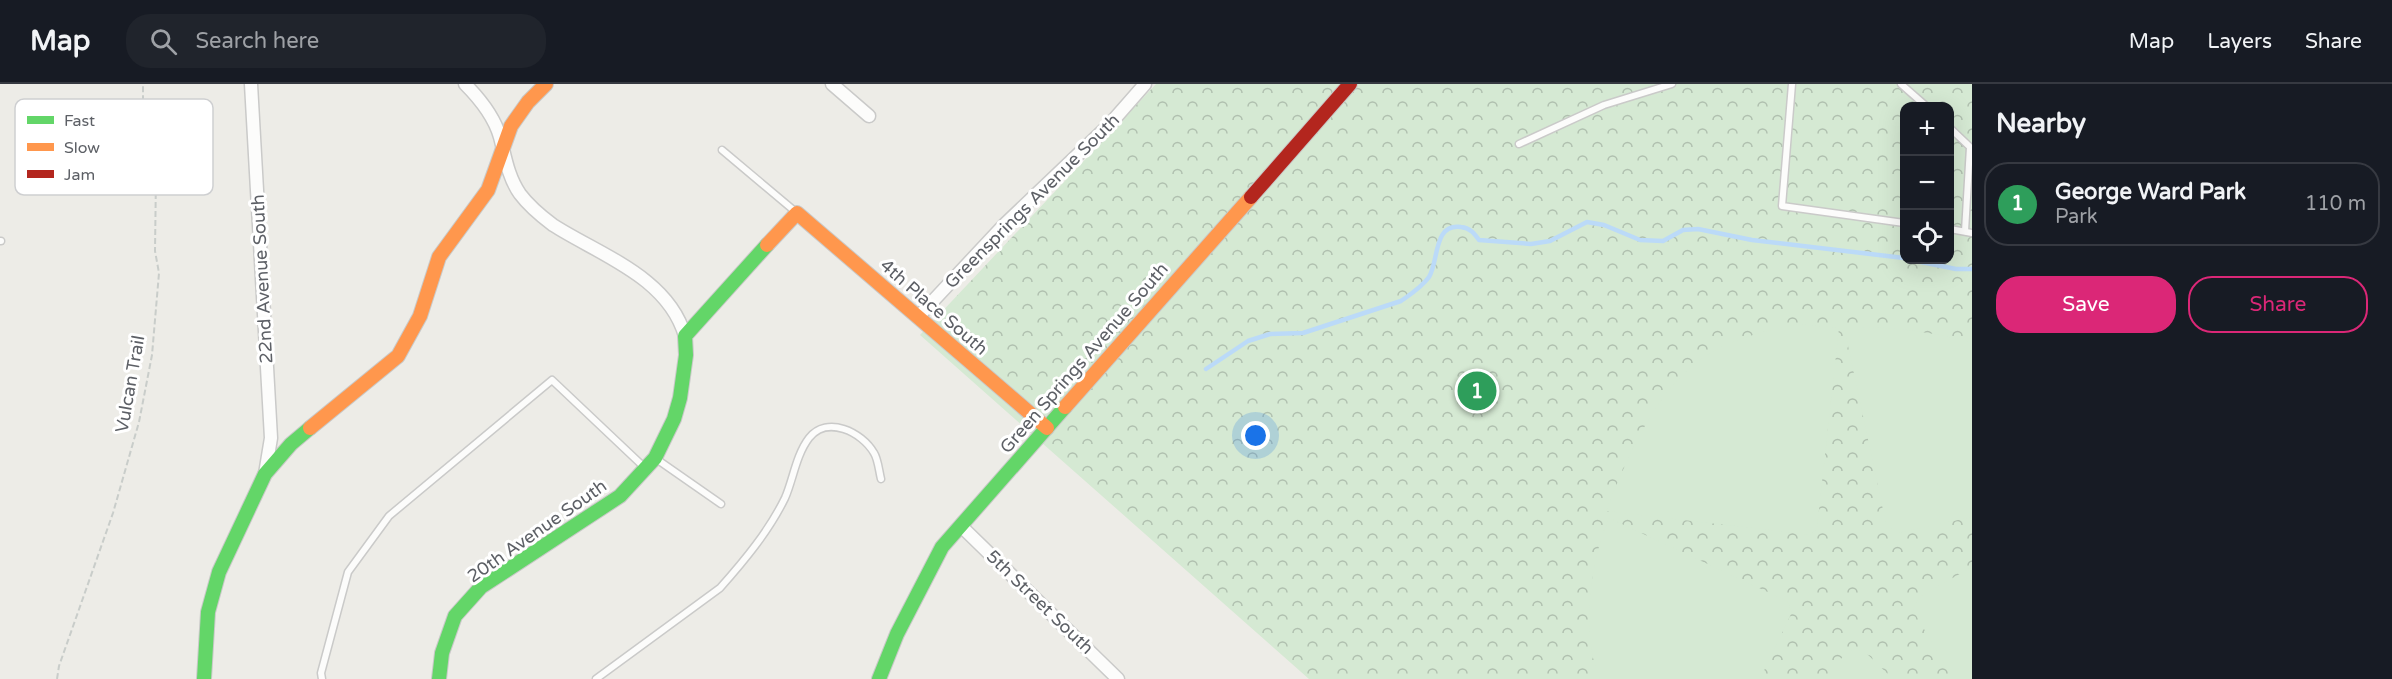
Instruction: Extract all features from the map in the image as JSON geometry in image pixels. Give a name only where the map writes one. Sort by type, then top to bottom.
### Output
[{"type":"street","name":"22nd Avenue South","points":[[251,84],[271,438],[265,474]]},
{"type":"street","points":[[465,84],[487,109],[494,123],[512,179],[520,194],[542,217],[581,243],[638,274],[651,285],[668,306],[685,336],[797,213]]},
{"type":"street","points":[[204,679],[208,612],[219,572],[265,474],[291,444],[398,356],[420,316],[439,257],[488,190],[511,126],[528,102],[546,84]]},
{"type":"street","points":[[832,84],[869,116]]},
{"type":"street","name":"Greensprings Avenue South","points":[[918,317],[1003,226],[1110,124],[1145,84]]},
{"type":"street","name":"Green Springs Avenue South","points":[[879,679],[897,634],[942,547],[1350,84]]},
{"type":"street","name":"4th Place South","points":[[797,213],[1047,428]]},
{"type":"street","name":"20th Avenue South","points":[[439,679],[442,653],[455,616],[482,587],[620,496],[650,463],[674,419],[681,398],[686,355],[685,336]]},
{"type":"street","name":"5th Street South","points":[[961,526],[1118,679]]},
{"type":"lane","points":[[1519,144],[1604,105],[1672,84]]},
{"type":"lane","points":[[1792,84],[1782,206],[1900,222]]},
{"type":"lane","points":[[1901,84],[1921,102]]},
{"type":"lane","points":[[1954,133],[1970,147],[1969,232],[1954,230]]},
{"type":"lane","points":[[722,150],[797,213]]},
{"type":"lane","points":[[322,679],[321,673],[348,572],[389,516],[552,380],[650,463],[721,504]]},
{"type":"lane","points":[[596,679],[720,588],[757,543],[784,499],[810,437],[825,428],[840,426],[861,438],[875,453],[880,479]]},
{"type":"path","name":"Vulcan Trail","points":[[57,679],[59,666],[113,513],[140,422],[152,355],[159,273],[155,251],[156,195]]},
{"type":"green space","points":[[1156,84],[1972,84],[1972,679],[1309,679],[920,335]]},
{"type":"green space","points":[[1799,324],[1839,328],[1817,528],[1811,535],[1606,511],[1647,422],[1676,382],[1693,365],[1712,352],[1743,338]]},
{"type":"green space","points":[[1844,327],[1908,330],[1972,342],[1972,517],[1897,533],[1886,524]]},
{"type":"green space","points":[[1609,518],[1787,601],[1792,612],[1760,679],[1600,679],[1590,641],[1590,598],[1597,555]]},
{"type":"green space","points":[[1972,567],[1972,679],[1953,679],[1913,610],[1919,597]]},
{"type":"green space","points":[[1863,650],[1893,679],[1823,679],[1848,651]]},
{"type":"waterway","points":[[1206,369],[1248,341],[1270,334],[1303,333],[1401,301],[1429,277],[1441,237],[1452,227],[1467,228],[1479,240],[1531,244],[1550,241],[1587,222],[1604,225],[1640,240],[1663,241],[1683,230],[1698,229],[1752,240],[1900,258]]},
{"type":"waterway","points":[[1931,264],[1956,269],[1972,269]]},
{"type":"traffic: fast","points":[[439,679],[442,653],[455,616],[481,587],[620,496],[655,458],[674,419],[680,398],[686,355],[685,336],[767,245]]},
{"type":"traffic: fast","points":[[879,679],[897,634],[942,547],[1065,407]]},
{"type":"traffic: fast","points":[[204,679],[208,612],[219,572],[265,474],[291,444],[310,428]]},
{"type":"traffic: slow","points":[[310,428],[398,356],[420,316],[439,257],[488,190],[511,126],[528,102],[546,84]]},
{"type":"traffic: slow","points":[[1065,407],[1251,197]]},
{"type":"traffic: slow","points":[[767,245],[797,213],[1047,428]]},
{"type":"traffic: jam","points":[[1251,197],[1350,84]]},
{"type":"place","name":"George Ward Park","points":[[1477,391]]}]
